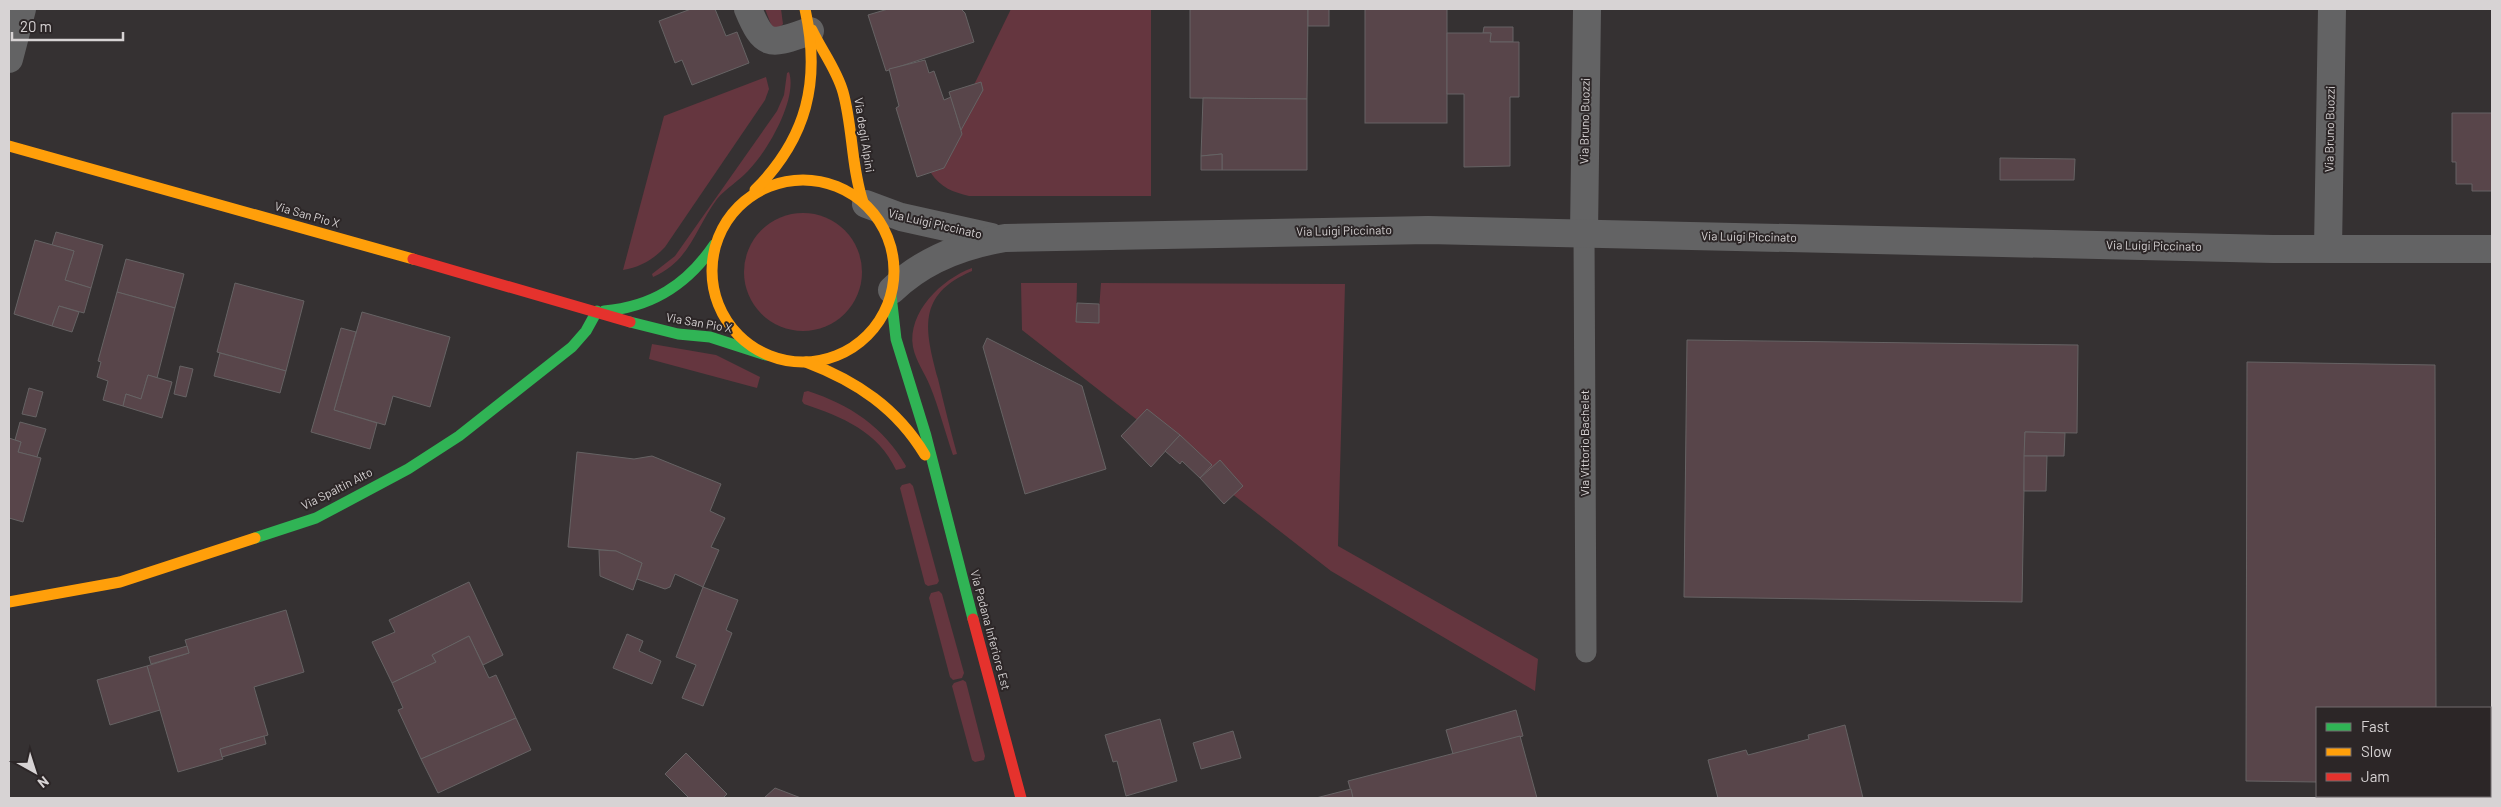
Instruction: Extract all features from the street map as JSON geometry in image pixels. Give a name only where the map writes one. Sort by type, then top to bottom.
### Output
[{"type":"street","points":[[9,59],[22,9]]},
{"type":"street","points":[[748,9],[759,33],[769,40],[783,40],[807,20]]},
{"type":"street","name":"Via Bruno Buozzi","points":[[1584,233],[1587,9]]},
{"type":"street","name":"Via Bruno Buozzi","points":[[2328,248],[2332,9]]},
{"type":"street","points":[[766,355],[742,339],[731,328],[717,302],[711,271],[716,241],[732,212],[784,158],[803,117],[811,75],[807,20]]},
{"type":"street","name":"Via degli Alpini","points":[[807,20],[843,91],[858,187],[865,203]]},
{"type":"street","name":"Via San Pio X","points":[[9,146],[597,311],[648,328],[678,334],[710,337],[766,355],[793,362],[806,362]]},
{"type":"street","points":[[744,201],[760,190],[777,183],[795,180],[831,184],[865,203],[885,230],[890,245],[894,275],[891,293],[884,313],[873,329],[843,353],[826,359],[806,362]]},
{"type":"street","name":"Via Luigi Piccinato","points":[[865,203],[910,220],[1005,238]]},
{"type":"street","name":"Via Luigi Piccinato","points":[[891,293],[917,269],[937,258],[981,242],[1005,238],[1428,230],[2328,248],[2492,249]]},
{"type":"street","name":"Via San Pio X","points":[[597,311],[633,308],[667,293],[694,272],[716,241]]},
{"type":"street","name":"Via Padana Inferiore Est","points":[[891,293],[896,339],[926,436],[933,469],[1021,798]]},
{"type":"street","name":"Via Spaltin Alto","points":[[9,602],[120,582],[316,518],[408,469],[459,436],[572,347],[586,331],[597,311]]},
{"type":"street","name":"Via Padana Inferiore Est","points":[[806,362],[829,370],[855,384],[886,407],[912,436],[933,469]]},
{"type":"lane","name":"Via Vittorio Bachelet","points":[[1584,233],[1586,652]]},
{"type":"shaded area","points":[[765,9],[781,9],[783,24],[780,27],[772,27]]},
{"type":"shaded area","points":[[1011,9],[1151,9],[1151,196],[969,196],[948,189],[931,173]]},
{"type":"shaded area","points":[[789,72],[791,83],[785,110],[764,151],[744,175],[717,199],[684,253],[676,262],[653,277],[652,274],[675,256],[777,111],[784,95],[787,73]]},
{"type":"shaded area","points":[[766,77],[769,89],[765,100],[665,247],[646,262],[623,270],[664,116]]},
{"type":"shaded area","points":[[803,213],[826,217],[845,230],[858,249],[862,272],[858,295],[845,314],[826,327],[803,331],[780,327],[761,314],[748,295],[744,272],[748,249],[761,230],[780,217]]},
{"type":"shaded area","points":[[972,268],[972,271],[941,291],[933,303],[929,316],[928,330],[933,361],[957,454],[953,455],[933,394],[914,352],[913,334],[915,321],[929,298],[949,280]]},
{"type":"shaded area","points":[[1021,283],[1077,283],[1076,322],[1098,323],[1101,283],[1345,284],[1338,546],[1538,659],[1535,691],[1331,571],[1022,330]]},
{"type":"shaded area","points":[[652,344],[716,355],[760,377],[757,388],[649,359]]},
{"type":"shaded area","points":[[808,391],[851,410],[876,428],[897,452],[906,466],[905,468],[896,470],[879,445],[858,427],[832,414],[804,404],[802,401],[804,392]]},
{"type":"shaded area","points":[[910,483],[913,486],[939,581],[937,584],[928,586],[925,584],[900,488],[902,485]]},
{"type":"shaded area","points":[[939,591],[942,594],[964,673],[962,678],[953,680],[950,677],[929,598],[931,593]]},
{"type":"shaded area","points":[[963,680],[966,682],[985,756],[984,760],[975,762],[972,760],[952,686],[954,683]]},
{"type":"building","points":[[691,9],[715,9],[726,36],[737,32],[749,63],[692,85],[682,60],[675,63],[659,21]]},
{"type":"building","points":[[888,9],[961,9],[965,13],[974,42],[886,71],[868,15]]},
{"type":"building","points":[[1190,9],[1308,9],[1307,99],[1190,98]]},
{"type":"building","points":[[1308,9],[1329,9],[1329,26],[1308,26]]},
{"type":"building","points":[[1365,9],[1447,9],[1447,123],[1365,123]]},
{"type":"building","points":[[1484,27],[1513,27],[1513,42],[1490,42],[1491,33],[1483,33]]},
{"type":"building","points":[[1447,33],[1491,33],[1490,42],[1519,42],[1519,97],[1510,97],[1510,166],[1464,167],[1464,94],[1447,94]]},
{"type":"building","points":[[925,60],[929,73],[934,71],[944,100],[951,97],[962,134],[944,168],[917,177],[896,108],[899,106],[889,69]]},
{"type":"building","points":[[981,82],[983,90],[961,130],[949,92]]},
{"type":"building","points":[[1203,98],[1307,99],[1307,170],[1222,170],[1222,154],[1201,156]]},
{"type":"building","points":[[2452,113],[2492,113],[2492,191],[2472,191],[2472,184],[2456,184],[2456,162],[2452,162]]},
{"type":"building","points":[[1222,154],[1222,170],[1201,170],[1201,156]]},
{"type":"building","points":[[2000,158],[2075,159],[2074,180],[2000,180]]},
{"type":"building","points":[[56,232],[103,245],[91,288],[65,280],[74,251],[52,245]]},
{"type":"building","points":[[35,240],[74,251],[65,280],[91,288],[84,313],[59,306],[52,326],[14,314]]},
{"type":"building","points":[[126,259],[184,274],[175,308],[117,292]]},
{"type":"building","points":[[235,283],[304,301],[286,371],[217,352]]},
{"type":"building","points":[[117,292],[175,308],[157,378],[148,375],[141,399],[126,394],[123,406],[103,400],[108,381],[97,377],[101,362],[98,361]]},
{"type":"building","points":[[1077,303],[1099,304],[1099,323],[1076,322]]},
{"type":"building","points":[[59,306],[79,312],[72,332],[52,326]]},
{"type":"building","points":[[362,312],[450,337],[430,407],[393,396],[385,425],[334,410]]},
{"type":"building","points":[[341,328],[356,332],[334,410],[377,423],[370,449],[311,432]]},
{"type":"building","points":[[987,338],[1082,386],[1106,469],[1025,494],[983,347]]},
{"type":"building","points":[[1687,340],[2078,345],[2077,433],[2025,432],[2022,602],[1684,597]]},
{"type":"building","points":[[220,353],[286,371],[280,393],[214,376]]},
{"type":"building","points":[[2247,362],[2435,365],[2436,707],[2316,707],[2316,782],[2246,781]]},
{"type":"building","points":[[180,366],[193,369],[186,397],[174,394]]},
{"type":"building","points":[[148,375],[172,382],[162,418],[123,406],[126,394],[141,399]]},
{"type":"building","points":[[29,388],[43,392],[36,417],[22,414]]},
{"type":"building","points":[[1147,409],[1180,435],[1151,467],[1121,436]]},
{"type":"building","points":[[20,422],[46,429],[37,457],[18,452],[21,442],[15,440]]},
{"type":"building","points":[[2025,432],[2065,433],[2064,456],[2024,456]]},
{"type":"building","points":[[1180,435],[1212,465],[1200,478],[1182,461],[1180,464],[1165,451]]},
{"type":"building","points":[[9,438],[21,442],[18,452],[41,458],[23,522],[9,518]]},
{"type":"building","points":[[577,452],[634,459],[652,456],[721,484],[710,511],[725,518],[711,547],[719,550],[703,587],[675,574],[670,587],[665,589],[637,579],[642,563],[616,551],[568,547]]},
{"type":"building","points":[[2024,456],[2047,456],[2046,491],[2024,491]]},
{"type":"building","points":[[1220,460],[1243,486],[1224,504],[1200,478]]},
{"type":"building","points":[[599,550],[616,551],[642,563],[633,590],[600,576]]},
{"type":"building","points":[[469,582],[503,655],[483,665],[469,636],[432,655],[436,662],[392,683],[372,642],[395,632],[389,620]]},
{"type":"building","points":[[703,587],[738,600],[726,630],[732,633],[703,706],[682,698],[696,665],[676,657]]},
{"type":"building","points":[[286,610],[304,672],[254,687],[268,735],[220,749],[223,759],[178,772],[147,666],[189,653],[185,640]]},
{"type":"building","points":[[627,634],[643,641],[639,651],[661,661],[652,684],[613,668]]},
{"type":"building","points":[[469,636],[489,678],[496,675],[516,718],[421,759],[398,710],[403,708],[392,683],[436,662],[432,655]]},
{"type":"building","points":[[187,646],[189,653],[151,664],[149,657]]},
{"type":"building","points":[[147,666],[160,710],[110,725],[97,680]]},
{"type":"building","points":[[1516,710],[1523,736],[1453,754],[1446,730]]},
{"type":"building","points":[[516,718],[531,750],[438,793],[421,759]]},
{"type":"building","points":[[1160,719],[1177,781],[1126,796],[1117,761],[1113,762],[1105,735]]},
{"type":"building","points":[[1845,725],[1863,798],[1718,798],[1708,760],[1746,750],[1748,755],[1809,739],[1808,735]]},
{"type":"building","points":[[1233,731],[1241,758],[1201,769],[1193,743]]},
{"type":"building","points":[[264,736],[266,744],[222,757],[220,749]]},
{"type":"building","points":[[1520,736],[1537,798],[1353,798],[1348,781]]},
{"type":"building","points":[[686,753],[727,794],[723,798],[689,798],[665,774]]},
{"type":"building","points":[[775,788],[801,798],[764,798]]},
{"type":"building","points":[[1351,789],[1353,798],[1316,798]]},
{"type":"traffic: fast","points":[[604,311],[638,305],[667,292],[692,272],[714,245]]},
{"type":"traffic: fast","points":[[891,295],[896,339],[926,436],[973,619]]},
{"type":"traffic: fast","points":[[255,538],[316,518],[408,469],[459,436],[572,347],[586,331],[597,311]]},
{"type":"traffic: fast","points":[[630,322],[678,334],[710,337],[766,355]]},
{"type":"traffic: slow","points":[[755,190],[773,170],[787,150],[798,129],[806,107],[810,84],[811,60],[810,35],[805,9]]},
{"type":"traffic: slow","points":[[812,30],[833,68],[843,92],[849,119],[856,175],[863,202]]},
{"type":"traffic: slow","points":[[9,146],[413,259]]},
{"type":"traffic: slow","points":[[812,180],[838,187],[854,195],[873,213],[887,236],[894,262],[894,271],[894,280],[887,306],[879,322],[861,341],[854,347],[829,358],[812,362],[794,362],[768,355],[752,347],[727,322],[719,306],[714,289],[712,262],[719,236],[727,220],[752,195],[768,187],[785,182],[812,180]]},
{"type":"traffic: slow","points":[[806,362],[842,378],[874,398],[902,423],[925,455]]},
{"type":"traffic: slow","points":[[9,602],[120,582],[255,538]]},
{"type":"traffic: jam","points":[[413,259],[630,322]]},
{"type":"traffic: jam","points":[[973,619],[1021,798]]}]
